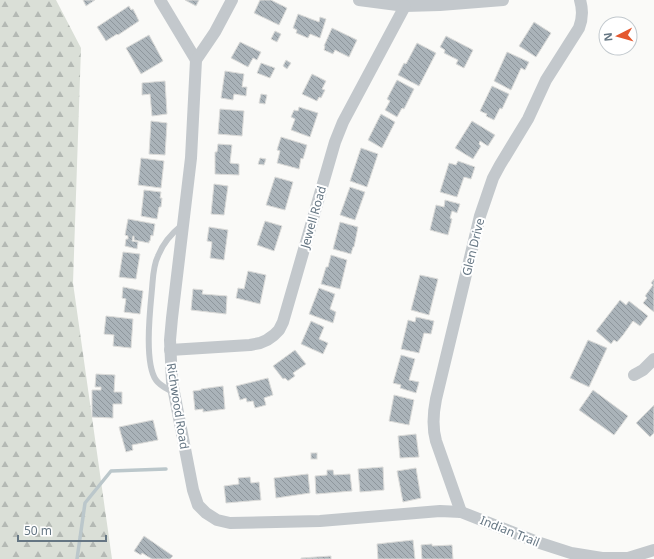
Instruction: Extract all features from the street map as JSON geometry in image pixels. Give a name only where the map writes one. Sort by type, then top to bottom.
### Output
[{"type":"street","points":[[160,0],[196,60],[215,32],[232,0]]},
{"type":"street","points":[[359,0],[405,6],[447,5],[502,0]]},
{"type":"street","name":"Glen Drive","points":[[461,512],[433,431],[436,399],[480,216],[493,178],[528,119],[546,80],[579,28],[583,10],[580,0]]},
{"type":"street","name":"Jewell Road","points":[[170,350],[250,345],[267,340],[279,330],[283,322],[335,142],[343,122],[405,6]]},
{"type":"street","name":"Richwood Road","points":[[196,60],[191,158],[172,318],[170,350],[174,393],[196,499],[201,509],[218,520],[230,523],[250,524],[320,521],[440,511],[461,512]]},
{"type":"street","points":[[634,375],[643,370],[654,359]]},
{"type":"street","name":"Indian Trail","points":[[461,512],[555,549],[571,553],[602,558],[628,558],[654,550]]},
{"type":"lane","points":[[174,393],[156,380],[153,373],[149,339],[149,318],[154,269],[157,256],[171,234],[183,224]]},
{"type":"green space","points":[[0,0],[56,0],[81,48],[73,283],[112,559],[0,559]]},
{"type":"building","points":[[83,0],[95,0],[86,6]]},
{"type":"building","points":[[185,0],[199,0],[196,6]]},
{"type":"building","points":[[260,0],[271,0],[287,8],[279,25],[254,13]]},
{"type":"building","points":[[129,6],[131,10],[133,9],[139,21],[106,41],[97,27]]},
{"type":"building","points":[[298,14],[319,22],[320,17],[326,19],[320,38],[310,34],[308,38],[296,33],[297,30],[293,28]]},
{"type":"building","points":[[534,22],[551,33],[536,57],[519,46]]},
{"type":"building","points":[[332,28],[357,40],[349,57],[335,50],[333,54],[324,50],[324,46]]},
{"type":"building","points":[[275,31],[281,34],[277,42],[271,39]]},
{"type":"building","points":[[149,35],[163,61],[141,74],[126,48]]},
{"type":"building","points":[[446,36],[473,50],[464,68],[456,64],[458,60],[444,53],[445,50],[440,47]]},
{"type":"building","points":[[240,42],[261,52],[257,60],[253,58],[248,67],[231,58]]},
{"type":"building","points":[[417,43],[436,53],[419,86],[398,75],[404,63],[406,64]]},
{"type":"building","points":[[507,52],[529,62],[525,70],[521,68],[511,90],[494,81]]},
{"type":"building","points":[[286,60],[291,63],[287,69],[283,66]]},
{"type":"building","points":[[261,63],[275,68],[270,78],[257,73]]},
{"type":"building","points":[[225,71],[244,74],[242,87],[247,87],[246,96],[234,94],[233,100],[221,98]]},
{"type":"building","points":[[312,74],[326,81],[322,89],[325,90],[321,98],[319,97],[317,101],[302,94]]},
{"type":"building","points":[[397,80],[414,89],[404,109],[402,108],[397,117],[385,110],[390,101],[387,99]]},
{"type":"building","points":[[165,81],[167,114],[152,116],[150,94],[142,95],[142,83]]},
{"type":"building","points":[[492,86],[509,94],[502,109],[500,108],[494,120],[486,116],[487,114],[480,111]]},
{"type":"building","points":[[261,94],[267,95],[265,104],[259,103]]},
{"type":"building","points":[[299,107],[318,113],[310,137],[291,130],[295,119],[291,117],[294,110],[298,111]]},
{"type":"building","points":[[220,109],[244,111],[242,136],[218,134]]},
{"type":"building","points":[[381,114],[395,122],[382,148],[368,140]]},
{"type":"building","points":[[151,121],[167,123],[165,155],[149,154]]},
{"type":"building","points":[[472,121],[495,135],[488,146],[480,141],[479,144],[481,146],[473,159],[455,148]]},
{"type":"building","points":[[281,137],[307,145],[303,159],[301,158],[299,169],[277,163],[280,151],[277,150]]},
{"type":"building","points":[[218,144],[232,145],[230,163],[239,164],[239,175],[215,174],[215,152],[217,152]]},
{"type":"building","points":[[361,148],[378,154],[367,187],[350,181]]},
{"type":"building","points":[[141,158],[164,161],[161,188],[138,185]]},
{"type":"building","points":[[260,158],[266,159],[264,165],[258,164]]},
{"type":"building","points":[[458,161],[475,167],[471,179],[464,177],[457,197],[440,192],[449,163],[456,165]]},
{"type":"building","points":[[275,177],[293,182],[285,210],[266,205]]},
{"type":"building","points":[[214,184],[228,186],[224,215],[211,214]]},
{"type":"building","points":[[350,187],[365,192],[355,220],[340,215]]},
{"type":"building","points":[[144,190],[161,192],[161,207],[159,207],[157,219],[141,216]]},
{"type":"building","points":[[445,200],[460,204],[457,213],[452,211],[450,218],[452,219],[448,235],[430,230],[436,205],[444,207]]},
{"type":"building","points":[[128,219],[155,224],[153,236],[151,235],[149,243],[134,240],[133,236],[132,241],[138,242],[137,249],[125,246],[126,239],[128,239],[128,236],[125,235]]},
{"type":"building","points":[[265,221],[282,226],[274,251],[257,245]]},
{"type":"building","points":[[340,222],[358,227],[351,254],[333,249]]},
{"type":"building","points":[[209,227],[228,230],[224,260],[210,258],[212,242],[207,241]]},
{"type":"building","points":[[123,252],[140,254],[136,279],[119,277]]},
{"type":"building","points":[[331,255],[347,260],[340,289],[321,284]]},
{"type":"building","points":[[248,271],[266,275],[260,304],[236,298],[238,288],[244,289]]},
{"type":"building","points":[[420,275],[438,279],[429,315],[411,310]]},
{"type":"building","points":[[654,279],[654,312],[643,303],[647,298],[645,296],[653,285],[651,283]]},
{"type":"building","points":[[123,287],[143,291],[140,314],[124,312],[126,299],[122,298]]},
{"type":"building","points":[[319,288],[335,294],[330,309],[336,312],[333,323],[309,314]]},
{"type":"building","points":[[193,289],[203,290],[202,294],[227,296],[226,314],[191,310]]},
{"type":"building","points":[[620,300],[626,305],[629,301],[648,316],[640,326],[633,321],[617,342],[614,340],[611,344],[596,331]]},
{"type":"building","points":[[106,316],[133,319],[131,348],[113,346],[114,335],[104,334]]},
{"type":"building","points":[[416,317],[434,321],[431,334],[424,333],[419,353],[401,349],[408,320],[415,322]]},
{"type":"building","points":[[311,321],[324,327],[319,339],[328,343],[323,354],[301,344]]},
{"type":"building","points":[[588,340],[607,348],[589,387],[570,378]]},
{"type":"building","points":[[295,350],[306,364],[293,373],[295,376],[288,381],[285,378],[283,379],[273,366]]},
{"type":"building","points":[[401,355],[415,359],[409,380],[419,382],[416,393],[400,388],[401,385],[393,383]]},
{"type":"building","points":[[96,374],[115,375],[114,392],[122,392],[122,404],[113,404],[113,418],[92,417],[92,390],[101,390],[101,387],[95,387]]},
{"type":"building","points":[[268,378],[273,395],[264,398],[266,405],[255,408],[253,401],[247,402],[246,398],[240,400],[236,386]]},
{"type":"building","points":[[223,386],[225,409],[203,412],[203,409],[195,410],[193,391]]},
{"type":"building","points":[[593,390],[628,416],[614,435],[579,410]]},
{"type":"building","points":[[394,395],[414,400],[409,425],[389,421]]},
{"type":"building","points":[[654,405],[654,433],[650,437],[636,423]]},
{"type":"building","points":[[153,420],[158,440],[132,445],[133,450],[126,452],[119,427]]},
{"type":"building","points":[[416,434],[419,457],[400,458],[398,436]]},
{"type":"building","points":[[311,453],[317,453],[317,459],[311,459]]},
{"type":"building","points":[[383,467],[384,490],[360,492],[358,469]]},
{"type":"building","points":[[416,468],[421,498],[403,502],[397,471]]},
{"type":"building","points":[[327,470],[333,470],[334,475],[350,474],[352,491],[316,494],[315,476],[327,475]]},
{"type":"building","points":[[308,474],[310,493],[276,498],[274,478]]},
{"type":"building","points":[[250,477],[251,483],[259,482],[261,500],[226,503],[224,486],[239,484],[238,478]]},
{"type":"building","points":[[144,536],[173,556],[170,559],[152,559],[142,553],[141,555],[134,551]]},
{"type":"building","points":[[413,540],[415,559],[378,559],[377,544]]},
{"type":"building","points":[[432,544],[432,546],[452,545],[453,559],[422,559],[421,545]]},
{"type":"building","points":[[331,556],[331,559],[301,559],[301,558]]},
{"type":"waterway","points":[[77,559],[85,503],[111,471],[166,469]]}]
